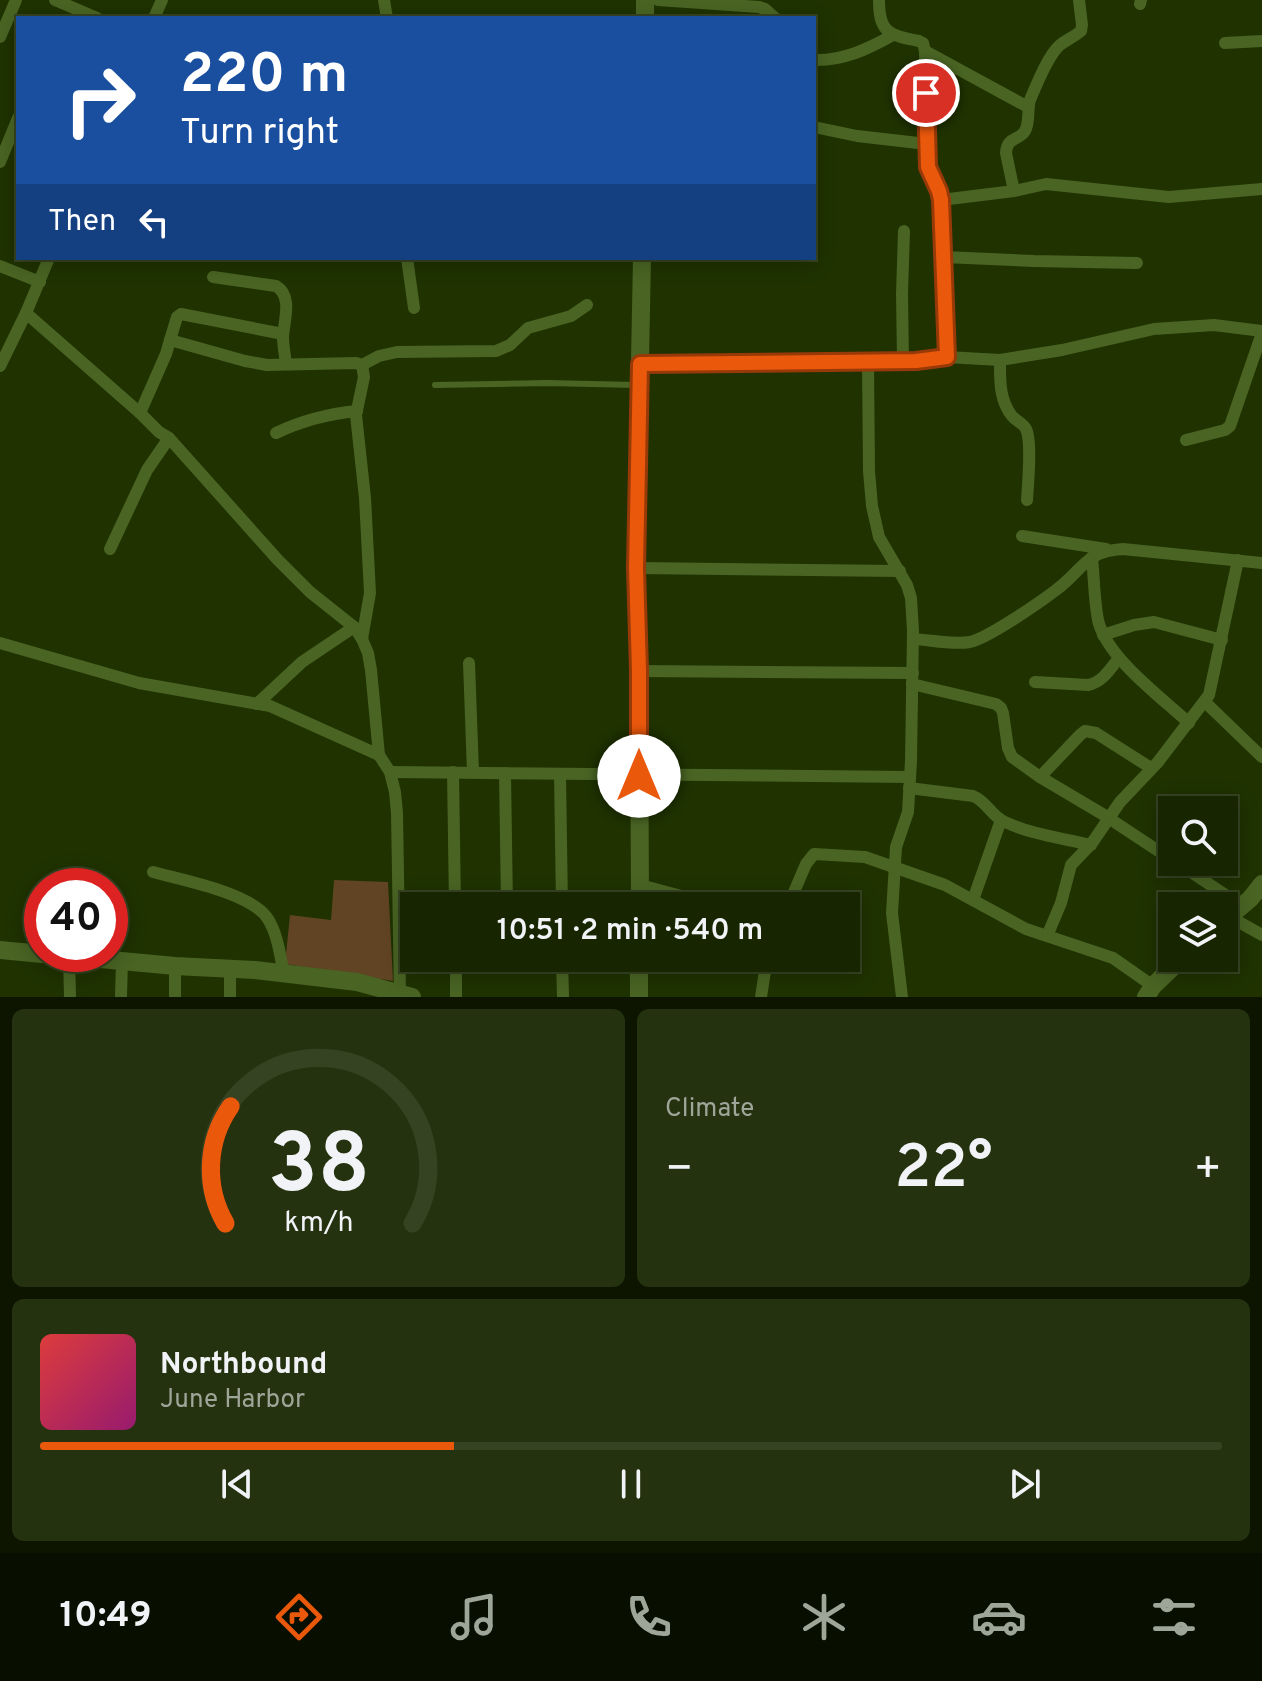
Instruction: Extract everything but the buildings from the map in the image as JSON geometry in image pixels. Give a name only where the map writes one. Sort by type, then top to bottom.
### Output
[{"type":"street","points":[[0,37],[16,0]]},
{"type":"street","points":[[55,0],[91,16]]},
{"type":"street","points":[[658,0],[759,7],[773,16]]},
{"type":"street","points":[[879,0],[879,14],[886,31],[923,43],[925,51],[928,167],[941,200],[947,357]]},
{"type":"street","points":[[1014,191],[1006,147],[1026,129],[1028,107],[1054,51],[1081,31],[1079,0]]},
{"type":"street","points":[[816,60],[845,57],[893,35]]},
{"type":"street","points":[[1225,43],[1262,41]]},
{"type":"street","points":[[925,51],[1028,107]]},
{"type":"street","points":[[0,162],[16,123]]},
{"type":"street","points":[[816,127],[857,136],[927,144]]},
{"type":"street","points":[[941,200],[1046,184],[1169,197],[1262,189]]},
{"type":"street","points":[[903,361],[904,231]]},
{"type":"street","points":[[944,257],[1137,263]]},
{"type":"street","points":[[0,366],[48,260]]},
{"type":"street","points":[[407,260],[414,308]]},
{"type":"street","points":[[640,892],[636,568],[642,260]]},
{"type":"street","points":[[0,266],[40,282]]},
{"type":"street","points":[[213,277],[281,288],[286,300],[283,334],[286,364]]},
{"type":"street","points":[[170,340],[267,365],[362,365],[379,356],[397,352],[504,349],[528,328],[571,316],[587,305]]},
{"type":"street","points":[[26,313],[169,438],[278,560],[310,592],[354,627],[368,653],[379,755],[390,772],[395,792],[404,996],[357,982],[255,970],[128,962]]},
{"type":"street","points":[[140,413],[166,354],[177,317],[181,314],[283,334]]},
{"type":"street","points":[[640,364],[868,362],[947,357],[1000,360],[1062,350],[1154,329],[1214,325],[1262,332],[1230,426],[1186,440]]},
{"type":"street","points":[[1000,360],[1003,398],[1014,419],[1027,432],[1027,500]]},
{"type":"street","points":[[868,362],[872,506],[879,537],[900,571],[911,598],[913,639],[908,812],[896,847],[892,913],[902,997]]},
{"type":"street","points":[[362,365],[364,377],[357,411],[369,578],[369,605],[362,639]]},
{"type":"street","points":[[276,433],[317,416],[357,411]]},
{"type":"street","points":[[110,549],[147,470],[169,438]]},
{"type":"street","points":[[1022,536],[1109,550],[1262,563]]},
{"type":"street","points":[[913,639],[965,643],[985,636],[1057,589],[1092,557],[1109,550]]},
{"type":"street","points":[[1092,557],[1098,619],[1103,635],[1119,658],[1189,723]]},
{"type":"street","points":[[1047,936],[1061,903],[1071,865],[1091,845],[1120,802],[1205,702],[1212,685],[1238,560]]},
{"type":"street","points":[[636,568],[900,571]]},
{"type":"street","points":[[1103,635],[1154,622],[1222,640]]},
{"type":"street","points":[[257,704],[302,662],[354,627]]},
{"type":"street","points":[[0,643],[139,683],[270,706],[379,755]]},
{"type":"street","points":[[1035,682],[1096,683],[1119,658]]},
{"type":"street","points":[[469,663],[473,772]]},
{"type":"street","points":[[639,671],[912,678],[996,704],[1001,708],[1012,757],[1158,850]]},
{"type":"street","points":[[1205,702],[1262,757]]},
{"type":"street","points":[[1040,777],[1085,731],[1096,733],[1151,768]]},
{"type":"street","points":[[390,772],[909,783],[973,796],[1001,820],[1091,845]]},
{"type":"street","points":[[453,772],[455,892]]},
{"type":"street","points":[[505,773],[507,892]]},
{"type":"street","points":[[560,774],[562,892]]},
{"type":"street","points":[[973,900],[1001,820]]},
{"type":"street","points":[[794,892],[806,864],[814,854],[865,857],[945,885],[1026,929],[1113,958],[1150,992],[1169,972]]},
{"type":"street","points":[[153,872],[245,900],[258,908],[274,931],[284,974]]},
{"type":"street","points":[[1190,876],[1207,892]]},
{"type":"street","points":[[1238,909],[1262,884]]},
{"type":"street","points":[[640,885],[666,892]]},
{"type":"street","points":[[1238,919],[1262,935]]},
{"type":"street","points":[[0,950],[24,952]]},
{"type":"street","points":[[175,966],[175,997]]},
{"type":"street","points":[[230,970],[230,997]]},
{"type":"street","points":[[69,972],[70,997]]},
{"type":"street","points":[[121,997],[122,972]]},
{"type":"street","points":[[456,972],[456,997]]},
{"type":"street","points":[[562,972],[563,997]]},
{"type":"street","points":[[639,972],[639,997]]},
{"type":"street","points":[[761,997],[765,972]]},
{"type":"lane","points":[[435,385],[639,385]]},
{"type":"shaded area","points":[[334,880],[388,882],[393,981],[285,964],[290,915],[331,920]]},
{"type":"route","points":[[639,776],[636,568],[640,364],[916,361],[947,357],[941,200],[928,167],[926,93]]}]
